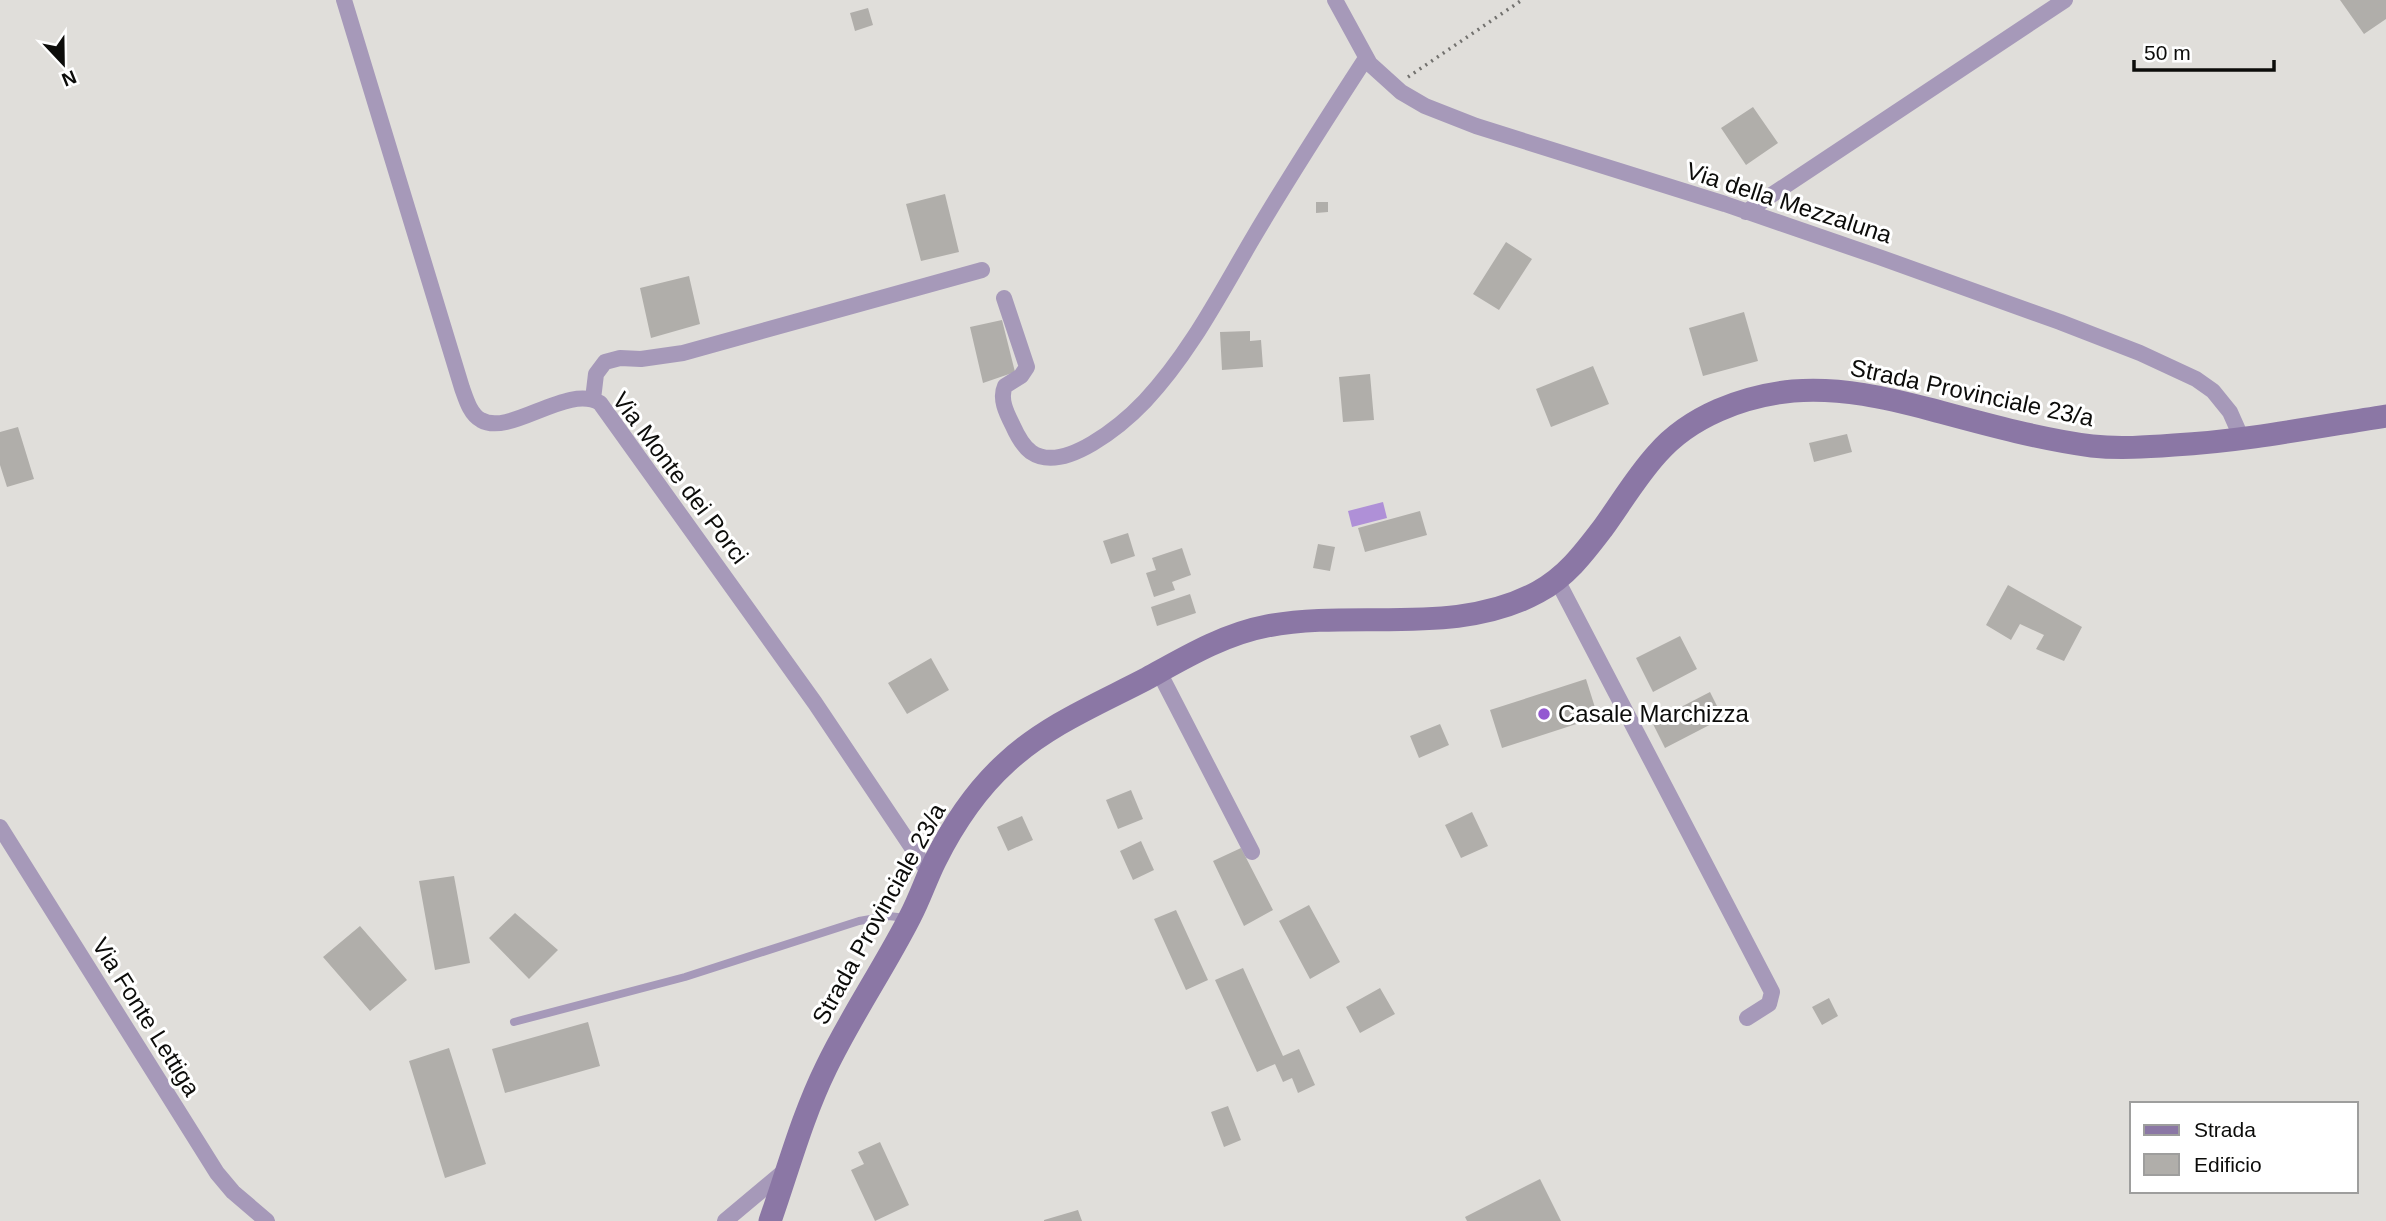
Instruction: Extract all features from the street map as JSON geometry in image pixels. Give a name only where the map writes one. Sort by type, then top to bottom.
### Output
[{"type":"street","name":"Via Monte dei Porci","points":[[344,0],[461,388],[470,409],[483,421],[496,423],[576,399],[593,399],[611,416],[815,703],[929,873]]},
{"type":"street","name":"Via della Mezzaluna","points":[[1335,0],[1366,58],[1394,87],[1425,106],[1476,126],[1746,212],[2048,317],[2205,385],[2230,412],[2242,439]]},
{"type":"street","points":[[1746,212],[2065,0]]},
{"type":"street","points":[[1004,298],[1027,367],[1021,376],[1005,386],[1002,396],[1021,440],[1036,454],[1051,456],[1069,454],[1097,442],[1143,403],[1184,353],[1283,188],[1366,58]]},
{"type":"street","points":[[593,399],[598,369],[609,360],[683,353],[982,270]]},
{"type":"street","name":"Strada Provinciale 23/a","points":[[770,1221],[823,1073],[910,918],[945,842],[989,779],[1012,757],[1063,721],[1218,642],[1255,629],[1297,622],[1438,617],[1473,613],[1515,603],[1557,580],[1584,552],[1651,460],[1674,438],[1719,410],[1775,393],[1813,390],[1863,394],[2099,447],[2163,446],[2242,439],[2386,416]]},
{"type":"street","points":[[1557,580],[1772,992],[1769,1004],[1747,1018]]},
{"type":"street","points":[[1159,672],[1252,852]]},
{"type":"street","name":"Via Fonte Lettiga","points":[[0,827],[217,1173],[233,1192],[267,1221]]},
{"type":"street","points":[[725,1221],[789,1168]]},
{"type":"lane","points":[[514,1022],[685,977],[859,921],[888,916],[910,918]]},
{"type":"path","points":[[1394,87],[1522,0]]},
{"type":"shaded area","points":[[1383,502],[1387,518],[1352,527],[1348,511]]},
{"type":"building","points":[[2340,0],[2386,0],[2386,19],[2364,34]]},
{"type":"building","points":[[868,8],[873,25],[855,31],[850,13]]},
{"type":"building","points":[[1753,107],[1778,143],[1746,165],[1721,128]]},
{"type":"building","points":[[945,194],[959,252],[921,261],[906,204]]},
{"type":"building","points":[[1316,202],[1328,202],[1328,212],[1316,213]]},
{"type":"building","points":[[1506,242],[1532,259],[1499,310],[1473,294]]},
{"type":"building","points":[[689,276],[700,324],[651,338],[640,288]]},
{"type":"building","points":[[1744,312],[1758,361],[1703,376],[1689,328]]},
{"type":"building","points":[[1002,320],[1015,372],[983,383],[970,327]]},
{"type":"building","points":[[1250,331],[1250,341],[1261,340],[1263,367],[1222,370],[1220,332]]},
{"type":"building","points":[[1593,366],[1609,404],[1551,427],[1536,389]]},
{"type":"building","points":[[1370,374],[1374,420],[1343,422],[1339,377]]},
{"type":"building","points":[[18,427],[34,479],[7,487],[0,465],[0,432]]},
{"type":"building","points":[[1847,434],[1852,452],[1814,462],[1809,443]]},
{"type":"building","points":[[1420,511],[1427,535],[1365,552],[1358,528]]},
{"type":"building","points":[[1128,533],[1135,556],[1111,564],[1103,541]]},
{"type":"building","points":[[1318,544],[1335,547],[1330,571],[1313,568]]},
{"type":"building","points":[[1182,548],[1191,575],[1172,582],[1175,590],[1154,597],[1146,573],[1156,570],[1152,558]]},
{"type":"building","points":[[2008,585],[2082,627],[2064,661],[2036,649],[2044,635],[2020,624],[2011,640],[1986,625]]},
{"type":"building","points":[[1190,594],[1196,613],[1157,626],[1151,607]]},
{"type":"building","points":[[1680,636],[1697,669],[1653,692],[1636,658]]},
{"type":"building","points":[[931,658],[949,690],[907,714],[888,683]]},
{"type":"building","name":"Casale Marchizza","points":[[1586,679],[1598,717],[1502,748],[1490,710]]},
{"type":"building","points":[[1710,692],[1723,718],[1665,748],[1652,722]]},
{"type":"building","points":[[1440,724],[1449,745],[1419,758],[1410,736]]},
{"type":"building","points":[[1131,790],[1143,819],[1118,829],[1106,800]]},
{"type":"building","points":[[1472,812],[1488,846],[1461,858],[1445,825]]},
{"type":"building","points":[[1022,816],[1033,840],[1008,851],[997,827]]},
{"type":"building","points":[[1141,841],[1154,870],[1133,880],[1120,851]]},
{"type":"building","points":[[1241,848],[1273,910],[1244,926],[1213,861]]},
{"type":"building","points":[[454,876],[470,963],[435,970],[419,881]]},
{"type":"building","points":[[1309,905],[1340,962],[1310,979],[1279,921]]},
{"type":"building","points":[[1176,910],[1208,980],[1186,990],[1154,919]]},
{"type":"building","points":[[515,913],[558,950],[529,979],[489,938]]},
{"type":"building","points":[[360,926],[407,980],[370,1011],[323,957]]},
{"type":"building","points":[[1243,968],[1283,1056],[1299,1049],[1315,1085],[1298,1093],[1292,1078],[1283,1082],[1275,1064],[1257,1072],[1215,980]]},
{"type":"building","points":[[1380,988],[1395,1014],[1360,1033],[1346,1007]]},
{"type":"building","points":[[1829,998],[1838,1016],[1822,1025],[1812,1007]]},
{"type":"building","points":[[588,1022],[600,1066],[505,1093],[492,1049]]},
{"type":"building","points":[[449,1048],[486,1164],[445,1178],[409,1061]]},
{"type":"building","points":[[1228,1106],[1241,1140],[1224,1147],[1211,1112]]},
{"type":"building","points":[[880,1142],[909,1205],[875,1221],[851,1170],[864,1164],[858,1152]]},
{"type":"building","points":[[1540,1179],[1561,1221],[1467,1221],[1465,1217]]},
{"type":"building","points":[[1078,1210],[1082,1221],[1044,1221],[1044,1220]]},
{"type":"place","name":"Casale Marchizza","points":[[1544,714]]}]
